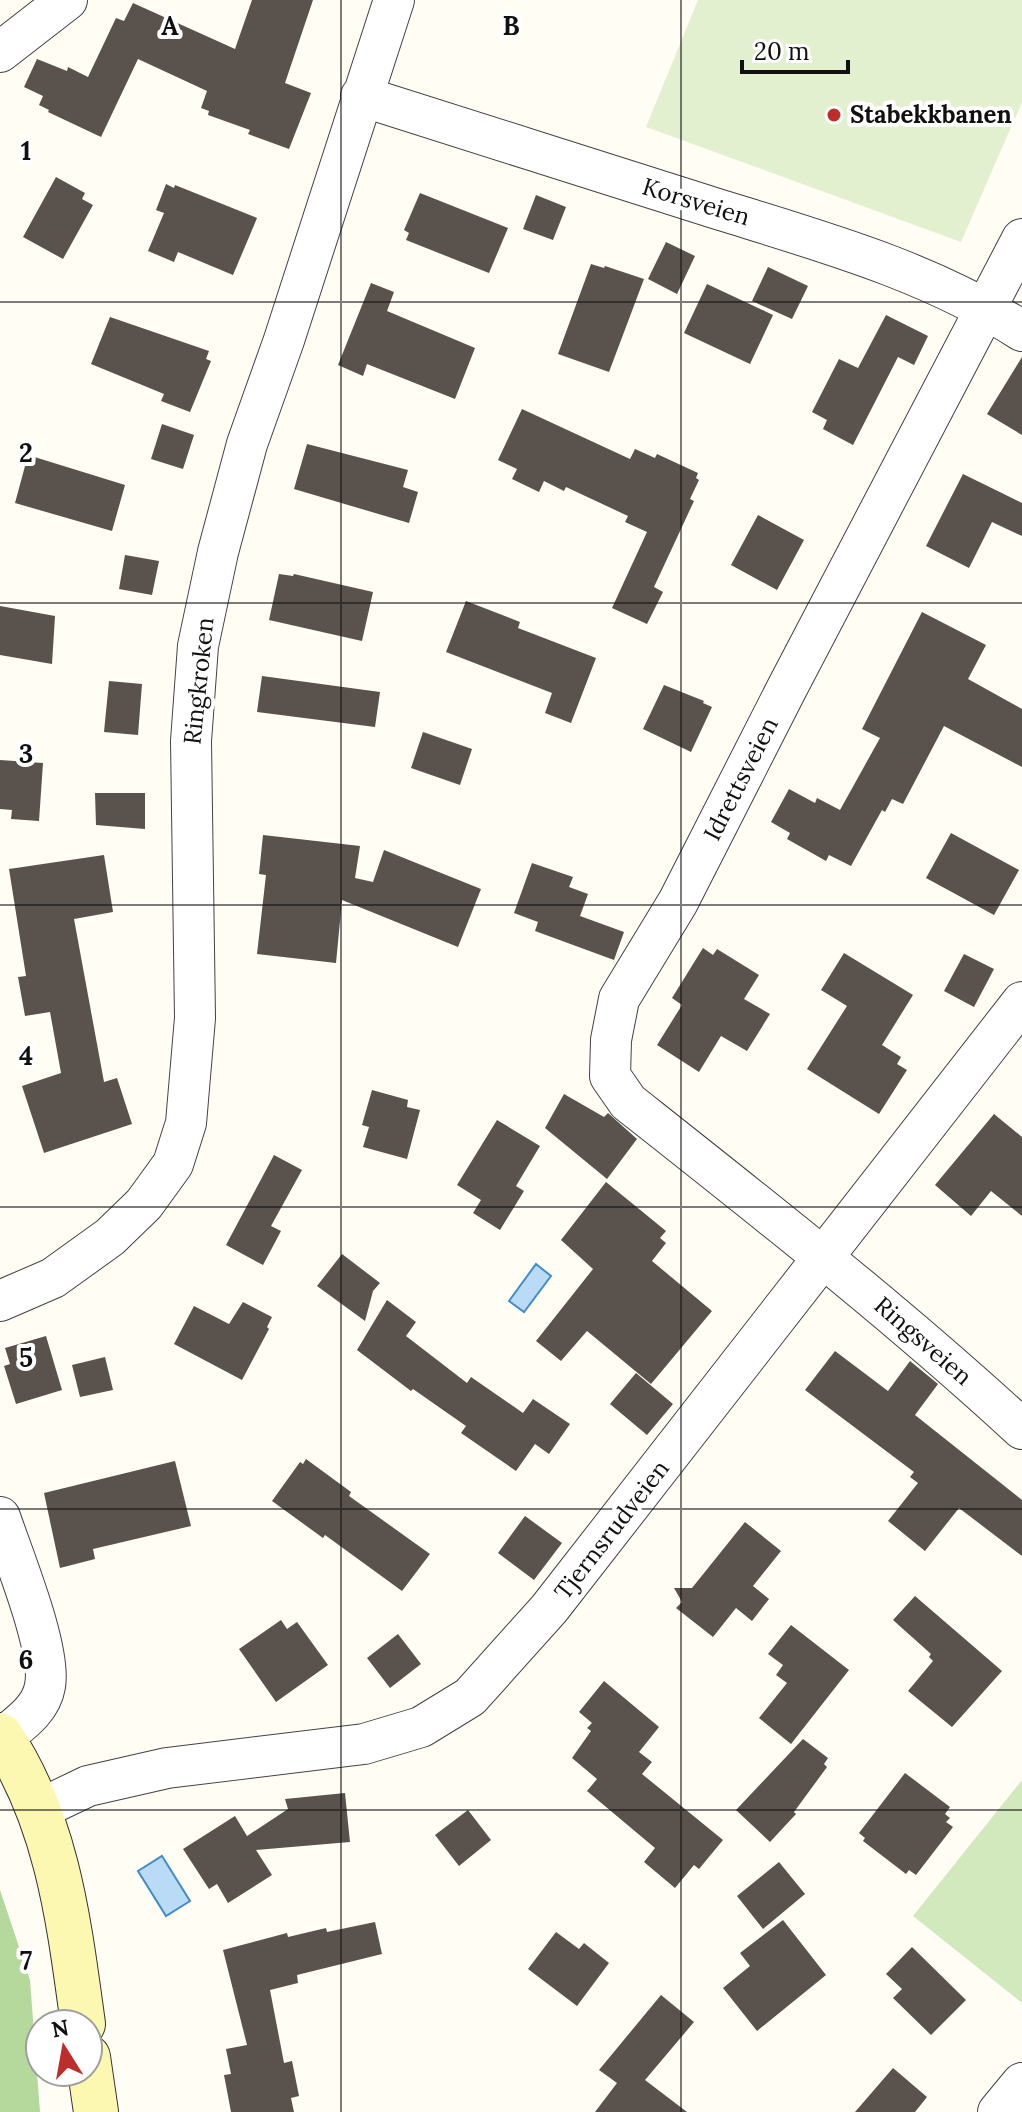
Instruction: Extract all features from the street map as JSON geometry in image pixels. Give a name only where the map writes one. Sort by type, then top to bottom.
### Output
[{"type":"main road","points":[[1,1737],[40,1809],[62,1885],[81,2008]]},
{"type":"main road","points":[[93,2088],[96,2112]]},
{"type":"street","points":[[0,52],[67,0]]},
{"type":"street","name":"Ringkroken","points":[[0,1301],[53,1278],[110,1237],[144,1204],[173,1164],[186,1123],[195,1018],[191,741],[198,646],[218,552],[247,444],[284,340],[394,0]]},
{"type":"street","name":"Korsveien","points":[[361,96],[851,251],[932,281],[985,307],[1022,331]]},
{"type":"street","name":"Idrettsveien","points":[[823,1256],[628,1102],[610,1076],[611,1040],[619,999],[678,902],[1022,239]]},
{"type":"street","name":"Tjernsrudveien","points":[[40,1809],[88,1786],[167,1768],[364,1744],[421,1727],[470,1697],[549,1609],[1022,1002]]},
{"type":"street","name":"Ringsveien","points":[[823,1256],[950,1362],[1022,1429]]},
{"type":"street","points":[[0,1517],[46,1657],[45,1688],[33,1713],[1,1737]]},
{"type":"street","points":[[998,2112],[1022,2083]]},
{"type":"green space","name":"Stabekkbanen","points":[[698,0],[1022,0],[1022,102],[961,242],[646,127]]},
{"type":"green space","points":[[1022,1780],[1022,2003],[913,1916]]},
{"type":"green space","points":[[0,1890],[30,1980],[32,2008],[24,2008],[24,2088],[38,2088],[40,2112],[0,2112]]},
{"type":"water","points":[[536,1264],[551,1276],[524,1312],[509,1301]]},
{"type":"water","points":[[162,1856],[190,1901],[166,1916],[138,1871]]},
{"type":"building","points":[[252,0],[313,0],[285,83],[311,93],[289,149],[248,134],[250,130],[208,115],[209,111],[201,108],[207,91],[138,59],[101,137],[48,112],[39,105],[43,96],[24,87],[37,59],[67,71],[68,67],[88,77],[116,18],[124,21],[133,3],[235,49]]},
{"type":"building","points":[[56,177],[85,193],[82,199],[93,205],[63,259],[23,237]]},
{"type":"building","points":[[166,184],[257,218],[233,275],[178,252],[174,262],[148,251],[164,213],[156,210]]},
{"type":"building","points":[[420,193],[508,228],[489,273],[406,240],[409,233],[404,230]]},
{"type":"building","points":[[536,195],[566,207],[553,240],[523,229]]},
{"type":"building","points":[[666,242],[695,256],[677,294],[648,279]]},
{"type":"building","points":[[591,264],[644,279],[609,372],[558,354]]},
{"type":"building","points":[[768,267],[808,286],[792,319],[752,301]]},
{"type":"building","points":[[371,283],[394,292],[387,311],[475,348],[455,399],[367,364],[363,376],[338,365]]},
{"type":"building","points":[[707,284],[773,315],[750,364],[684,333]]},
{"type":"building","points":[[886,315],[928,336],[914,365],[898,357],[853,445],[823,429],[827,420],[812,412],[839,359],[858,368]]},
{"type":"building","points":[[110,317],[209,351],[206,359],[211,361],[190,412],[161,401],[164,394],[91,364]]},
{"type":"building","points":[[1022,357],[1022,435],[987,414]]},
{"type":"building","points":[[522,409],[630,459],[635,449],[655,458],[657,454],[698,473],[696,478],[699,480],[690,499],[694,501],[654,587],[663,592],[647,624],[612,608],[647,532],[625,522],[628,516],[566,487],[564,491],[544,481],[539,492],[512,479],[517,469],[498,460]]},
{"type":"building","points":[[162,424],[194,435],[183,469],[151,459]]},
{"type":"building","points":[[307,444],[408,470],[403,487],[418,492],[409,523],[294,489]]},
{"type":"building","points":[[28,455],[125,485],[112,531],[15,503]]},
{"type":"building","points":[[963,474],[1022,503],[1022,536],[992,522],[969,568],[926,546]]},
{"type":"building","points":[[758,515],[804,540],[777,590],[731,565]]},
{"type":"building","points":[[125,555],[159,561],[152,595],[119,589]]},
{"type":"building","points":[[279,574],[294,574],[373,592],[362,641],[269,620]]},
{"type":"building","points":[[466,601],[520,622],[518,628],[596,658],[571,723],[545,713],[552,693],[446,652]]},
{"type":"building","points":[[0,606],[55,616],[52,664],[0,655]]},
{"type":"building","points":[[922,612],[986,645],[968,679],[1022,709],[1022,767],[944,726],[903,804],[892,799],[885,812],[882,810],[851,866],[829,855],[826,861],[787,839],[790,833],[771,822],[789,789],[815,803],[817,798],[840,810],[880,738],[862,729]]},
{"type":"building","points":[[262,676],[380,692],[375,727],[257,712]]},
{"type":"building","points":[[109,681],[142,684],[138,735],[104,732]]},
{"type":"building","points":[[664,685],[712,707],[691,752],[643,729]]},
{"type":"building","points":[[423,732],[472,749],[460,785],[411,768]]},
{"type":"building","points":[[0,760],[43,763],[39,821],[11,819],[12,810],[0,809]]},
{"type":"building","points":[[95,793],[145,793],[145,829],[96,825]]},
{"type":"building","points":[[951,833],[1019,870],[994,915],[926,878]]},
{"type":"building","points":[[263,835],[360,846],[355,878],[373,882],[384,850],[481,889],[458,947],[342,900],[336,963],[257,954],[266,875],[259,874]]},
{"type":"building","points":[[104,855],[113,912],[74,919],[104,1082],[117,1078],[132,1124],[44,1153],[22,1086],[61,1073],[50,1012],[25,1016],[18,977],[26,976],[9,869]]},
{"type":"building","points":[[532,863],[573,877],[569,887],[588,894],[580,916],[624,932],[614,960],[535,931],[538,922],[514,913]]},
{"type":"building","points":[[703,948],[713,955],[717,949],[759,975],[744,999],[770,1014],[747,1051],[721,1036],[699,1072],[657,1045],[682,1005],[672,998]]},
{"type":"building","points":[[844,953],[913,995],[882,1045],[901,1057],[897,1064],[907,1070],[879,1114],[807,1069],[847,1006],[821,990]]},
{"type":"building","points":[[964,954],[994,969],[974,1007],[944,991]]},
{"type":"building","points":[[372,1090],[408,1100],[407,1107],[420,1110],[407,1159],[363,1147],[369,1127],[362,1125]]},
{"type":"building","points":[[564,1094],[604,1117],[608,1113],[637,1139],[607,1179],[545,1128]]},
{"type":"building","points":[[994,1114],[1022,1137],[1022,1216],[991,1191],[971,1216],[935,1185]]},
{"type":"building","points":[[497,1120],[540,1146],[516,1186],[524,1191],[500,1230],[473,1213],[481,1200],[457,1185]]},
{"type":"building","points":[[274,1155],[302,1170],[271,1226],[281,1231],[263,1265],[226,1245]]},
{"type":"building","points":[[606,1182],[666,1231],[660,1238],[666,1243],[652,1261],[712,1311],[651,1384],[587,1331],[561,1361],[536,1341],[593,1269],[561,1240]]},
{"type":"building","points":[[342,1254],[380,1283],[373,1291],[365,1321],[317,1286]]},
{"type":"building","points":[[387,1300],[416,1322],[406,1336],[467,1383],[471,1377],[523,1413],[533,1399],[570,1424],[549,1454],[535,1444],[516,1471],[461,1433],[466,1426],[413,1389],[411,1391],[357,1350]]},
{"type":"building","points":[[243,1302],[272,1317],[267,1327],[269,1329],[242,1380],[174,1344],[194,1306],[229,1324]]},
{"type":"building","points":[[46,1336],[62,1390],[16,1404],[4,1366],[10,1364],[5,1348]]},
{"type":"building","points":[[835,1351],[888,1391],[910,1361],[938,1384],[915,1415],[1022,1500],[1022,1556],[959,1508],[925,1551],[888,1521],[918,1483],[910,1477],[914,1472],[805,1390]]},
{"type":"building","points":[[105,1357],[113,1390],[80,1397],[72,1365]]},
{"type":"building","points":[[636,1373],[673,1404],[647,1435],[610,1404]]},
{"type":"building","points":[[306,1459],[351,1492],[349,1496],[430,1554],[402,1591],[272,1501],[300,1462],[303,1464]]},
{"type":"building","points":[[175,1461],[191,1526],[93,1549],[95,1559],[60,1568],[44,1493]]},
{"type":"building","points":[[525,1516],[562,1543],[534,1580],[498,1553]]},
{"type":"building","points":[[745,1522],[781,1551],[753,1586],[769,1599],[752,1621],[736,1608],[713,1637],[676,1608],[682,1602],[674,1588],[692,1588]]},
{"type":"building","points":[[915,1596],[1002,1671],[952,1727],[908,1691],[933,1661],[929,1657],[931,1654],[893,1620]]},
{"type":"building","points":[[281,1620],[287,1629],[297,1622],[328,1665],[276,1702],[239,1649]]},
{"type":"building","points":[[791,1625],[849,1670],[791,1744],[759,1718],[787,1683],[776,1675],[783,1665],[768,1654]]},
{"type":"building","points":[[398,1634],[421,1664],[390,1688],[367,1658]]},
{"type":"building","points":[[604,1681],[659,1727],[639,1752],[652,1762],[642,1774],[723,1840],[699,1869],[694,1865],[675,1888],[644,1862],[655,1848],[587,1791],[597,1779],[572,1758],[591,1731],[587,1728],[592,1723],[579,1712]]},
{"type":"building","points":[[803,1739],[828,1758],[824,1764],[827,1767],[794,1812],[796,1814],[770,1842],[736,1810]]},
{"type":"building","points":[[905,1773],[950,1807],[945,1814],[950,1818],[946,1822],[953,1827],[916,1875],[909,1870],[906,1874],[863,1841],[865,1838],[859,1833]]},
{"type":"building","points":[[345,1793],[350,1842],[256,1850],[272,1875],[228,1903],[217,1884],[209,1889],[183,1849],[235,1816],[247,1836],[288,1809],[285,1799]]},
{"type":"building","points":[[468,1810],[491,1840],[459,1866],[435,1835]]},
{"type":"building","points":[[779,1862],[805,1894],[763,1929],[737,1896]]},
{"type":"building","points":[[783,1920],[826,1975],[757,2031],[723,1988],[750,1966],[740,1953]]},
{"type":"building","points":[[375,1922],[382,1954],[297,1975],[298,1983],[270,1990],[284,2063],[292,2061],[299,2096],[291,2098],[294,2112],[231,2112],[224,2075],[231,2074],[226,2049],[247,2045],[223,1950],[287,1933],[288,1937],[326,1928],[327,1932]]},
{"type":"building","points":[[556,1932],[579,1949],[584,1943],[609,1963],[577,2006],[528,1969]]},
{"type":"building","points":[[912,1947],[966,2000],[931,2035],[893,1998],[902,1989],[886,1974]]},
{"type":"building","points":[[661,1995],[694,2022],[645,2080],[687,2112],[595,2112],[617,2083],[599,2070]]},
{"type":"building","points":[[893,2068],[927,2097],[915,2112],[855,2112]]},
{"type":"place","name":"Stabekkbanen","points":[[834,115]]}]
